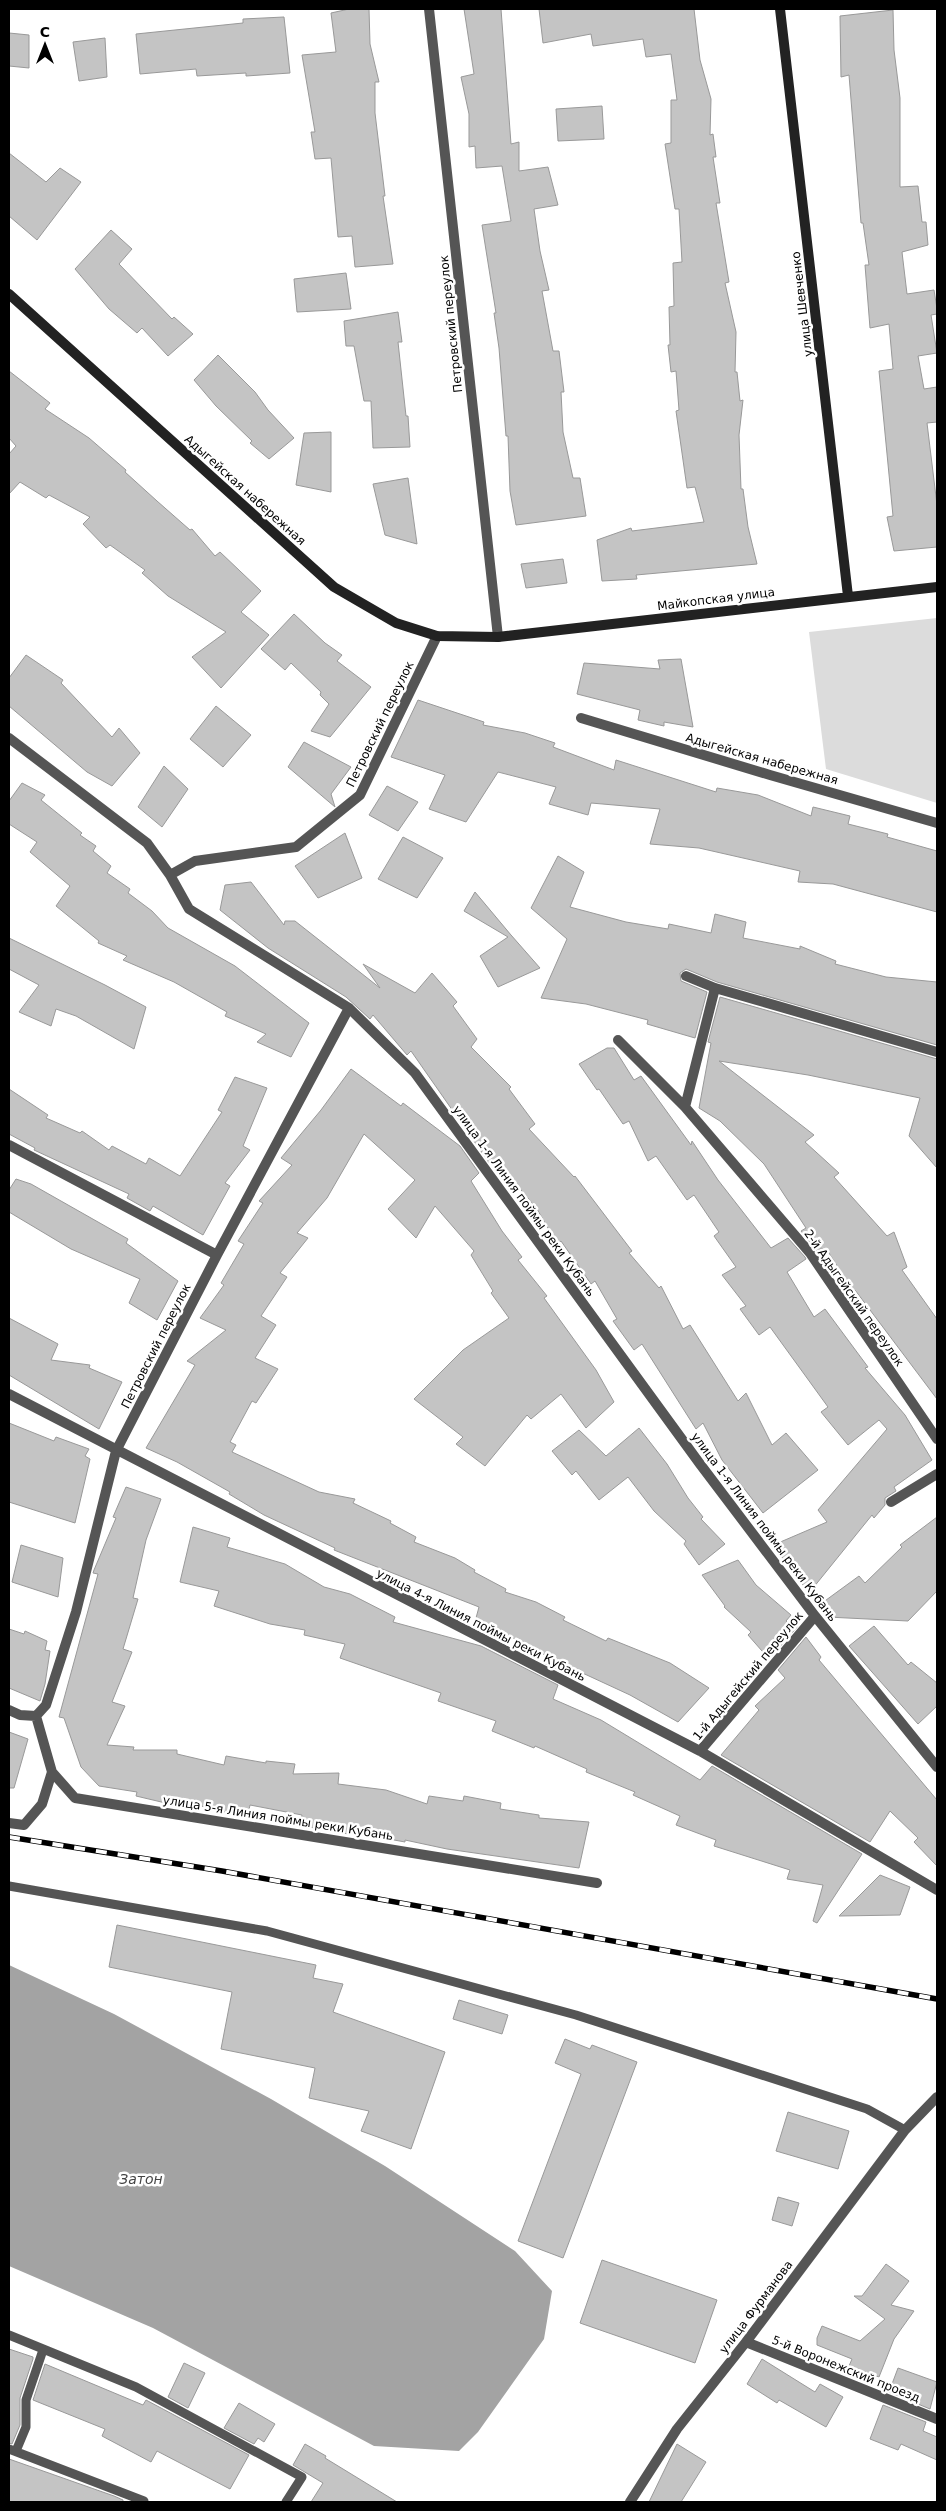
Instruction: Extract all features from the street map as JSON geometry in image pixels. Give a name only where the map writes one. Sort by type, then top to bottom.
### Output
[{"type":"street","name":"Петровский переулок","points":[[428,9],[498,637]]},
{"type":"street","name":"улица Шевченко","points":[[780,9],[848,596]]},
{"type":"street","name":"Адыгейская набережная","points":[[9,294],[334,586],[396,623],[437,636],[498,637]]},
{"type":"street","name":"Майкопская улица","points":[[498,637],[937,587]]},
{"type":"street","name":"Петровский переулок","points":[[170,875],[195,862],[296,847],[360,795],[437,636]]},
{"type":"street","name":"Адыгейская набережная","points":[[581,718],[937,823]]},
{"type":"street","name":"улица 1-я Линия поймы реки Кубань","points":[[9,738],[148,843],[170,875],[189,910],[349,1008],[415,1073],[700,1464],[815,1616],[937,1767]]},
{"type":"street","points":[[686,976],[715,988],[937,1052]]},
{"type":"street","points":[[685,1107],[715,988]]},
{"type":"street","name":"Петровский переулок","points":[[36,1716],[46,1705],[76,1612],[116,1451],[217,1255],[349,1008]]},
{"type":"street","name":"2-й Адыгейский переулок","points":[[618,1040],[685,1107],[810,1253],[937,1439]]},
{"type":"street","points":[[9,1145],[217,1255]]},
{"type":"street","name":"улица 4-я Линия поймы реки Кубань","points":[[9,1394],[116,1451],[700,1751],[936,1890]]},
{"type":"street","points":[[891,1502],[937,1474]]},
{"type":"street","name":"1-й Адыгейский переулок","points":[[700,1751],[815,1616]]},
{"type":"street","points":[[9,1710],[20,1715],[36,1716]]},
{"type":"street","name":"улица 5-я Линия поймы реки Кубань","points":[[36,1716],[52,1772],[74,1798],[597,1883]]},
{"type":"street","points":[[9,1823],[24,1825],[42,1804],[52,1772]]},
{"type":"street","name":"улица Фурманова","points":[[630,2502],[677,2429],[746,2342],[905,2130],[937,2097]]},
{"type":"street","name":"5-й Воронежский проезд","points":[[746,2342],[937,2419]]},
{"type":"lane","points":[[9,1886],[267,1931],[567,2012],[867,2109],[905,2130]]},
{"type":"lane","points":[[9,2335],[136,2387],[302,2477],[286,2502]]},
{"type":"lane","points":[[43,2350],[26,2400],[26,2427],[13,2450],[144,2501]]},
{"type":"shaded area","points":[[937,618],[937,803],[826,769],[809,632]]},
{"type":"water","name":"Затон","points":[[9,1965],[114,2014],[271,2099],[385,2166],[515,2251],[552,2291],[544,2339],[478,2432],[459,2451],[374,2446],[153,2328],[9,2266]]},
{"type":"building","points":[[349,9],[369,9],[370,44],[379,82],[375,82],[375,113],[385,196],[383,196],[393,264],[355,267],[352,236],[338,237],[331,158],[315,159],[311,132],[315,132],[302,55],[336,52],[331,13]]},
{"type":"building","points":[[464,9],[501,9],[511,144],[519,142],[519,171],[548,167],[558,205],[534,209],[540,251],[549,290],[542,291],[553,351],[559,351],[564,392],[561,392],[563,432],[573,478],[580,478],[586,516],[516,525],[510,491],[508,436],[506,436],[499,348],[494,313],[496,313],[482,225],[511,221],[502,166],[476,168],[475,146],[469,147],[469,114],[461,77],[474,74]]},
{"type":"building","points":[[539,9],[694,9],[700,60],[711,99],[710,135],[713,134],[716,157],[713,157],[720,203],[716,203],[729,282],[725,283],[736,332],[735,372],[737,372],[740,401],[743,400],[739,435],[741,489],[743,489],[748,527],[757,564],[636,575],[637,579],[602,581],[597,540],[631,528],[632,531],[704,522],[695,487],[687,488],[676,411],[679,410],[676,371],[671,372],[668,345],[670,345],[669,307],[674,306],[673,263],[682,262],[679,209],[675,209],[665,144],[671,143],[671,100],[677,100],[671,54],[646,57],[643,39],[593,46],[591,34],[543,43]]},
{"type":"building","points":[[893,10],[894,50],[900,98],[900,187],[918,186],[922,222],[926,222],[928,245],[902,252],[907,294],[934,290],[937,309],[937,314],[931,315],[937,353],[918,356],[924,389],[937,387],[937,422],[927,423],[937,505],[937,547],[894,551],[887,517],[893,516],[879,371],[893,369],[889,324],[870,328],[865,265],[869,265],[863,223],[861,223],[849,75],[841,77],[840,16]]},
{"type":"building","points":[[284,17],[290,73],[246,76],[246,73],[197,76],[196,69],[140,74],[136,34],[243,23],[243,19]]},
{"type":"building","points":[[9,33],[29,35],[29,68],[9,66]]},
{"type":"building","points":[[105,38],[107,77],[79,81],[73,42]]},
{"type":"building","points":[[602,106],[604,139],[558,141],[556,109]]},
{"type":"building","points":[[9,153],[46,182],[60,168],[81,182],[37,240],[9,216]]},
{"type":"building","points":[[111,230],[132,249],[119,264],[172,319],[174,317],[193,334],[168,356],[142,328],[137,333],[109,309],[75,269]]},
{"type":"building","points":[[346,273],[351,309],[297,312],[294,279]]},
{"type":"building","points":[[398,312],[402,342],[398,342],[406,416],[408,416],[410,447],[373,448],[371,401],[364,401],[354,346],[346,346],[344,321]]},
{"type":"building","points":[[218,355],[255,392],[268,410],[294,438],[269,459],[250,443],[252,441],[216,406],[194,380]]},
{"type":"building","points":[[9,371],[50,403],[45,409],[89,438],[126,470],[125,472],[157,501],[190,530],[192,529],[215,556],[220,552],[261,591],[241,612],[269,635],[221,688],[192,657],[226,632],[168,596],[142,573],[145,570],[110,545],[106,548],[83,524],[90,517],[49,495],[46,498],[20,482],[9,494],[9,454],[16,446],[9,438]]},
{"type":"building","points":[[331,432],[331,492],[296,485],[304,433]]},
{"type":"building","points":[[408,478],[417,544],[385,535],[373,484]]},
{"type":"building","points":[[563,559],[567,583],[526,588],[521,564]]},
{"type":"building","points":[[294,614],[325,643],[342,655],[337,661],[371,687],[330,737],[311,731],[329,704],[320,695],[321,692],[291,663],[285,670],[261,649]]},
{"type":"building","points":[[26,655],[63,680],[61,683],[112,737],[119,728],[140,753],[112,786],[87,772],[9,706],[9,678]]},
{"type":"building","points":[[681,659],[693,727],[664,722],[664,726],[638,720],[640,710],[577,694],[584,663],[660,669],[658,660]]},
{"type":"building","points":[[418,700],[484,722],[483,725],[525,733],[555,743],[553,747],[614,770],[616,760],[716,792],[717,788],[758,795],[811,816],[813,807],[850,816],[848,824],[888,834],[887,837],[937,851],[937,912],[833,884],[798,882],[800,871],[699,848],[650,844],[660,809],[591,803],[588,815],[549,804],[556,787],[498,772],[466,822],[429,809],[445,775],[391,757]]},
{"type":"building","points":[[216,706],[251,735],[223,767],[190,739]]},
{"type":"building","points":[[304,742],[351,767],[331,794],[335,807],[288,767]]},
{"type":"building","points":[[164,766],[188,789],[162,827],[138,807]]},
{"type":"building","points":[[22,783],[45,795],[41,800],[82,833],[80,835],[96,846],[93,851],[111,866],[107,873],[130,889],[128,893],[152,911],[168,928],[235,966],[309,1023],[291,1057],[257,1042],[266,1034],[225,1016],[227,1012],[174,982],[123,960],[127,956],[98,943],[99,941],[56,906],[70,886],[30,852],[37,842],[9,824],[9,801]]},
{"type":"building","points":[[387,786],[418,802],[398,831],[369,815]]},
{"type":"building","points":[[345,833],[362,878],[318,898],[295,866]]},
{"type":"building","points":[[403,837],[443,858],[417,898],[378,879]]},
{"type":"building","points":[[558,856],[584,872],[570,907],[626,922],[668,929],[669,924],[711,933],[715,914],[746,922],[743,938],[800,949],[800,946],[836,961],[835,964],[886,977],[937,982],[937,1045],[717,982],[686,969],[680,973],[681,981],[707,992],[695,1038],[647,1024],[648,1020],[586,1004],[541,998],[567,939],[531,908]]},
{"type":"building","points":[[251,882],[284,925],[285,921],[295,921],[380,988],[363,964],[415,993],[432,973],[457,1002],[453,1006],[477,1039],[471,1047],[511,1087],[509,1089],[535,1124],[529,1129],[575,1176],[632,1251],[629,1253],[659,1288],[661,1286],[683,1329],[690,1325],[738,1401],[746,1393],[772,1445],[786,1433],[818,1470],[763,1513],[722,1460],[703,1423],[696,1429],[642,1344],[634,1350],[613,1321],[617,1319],[595,1281],[591,1284],[561,1241],[557,1244],[537,1209],[495,1159],[490,1164],[411,1051],[407,1055],[373,1015],[370,1019],[346,997],[268,948],[220,910],[225,885]]},
{"type":"building","points":[[475,892],[540,968],[498,987],[480,956],[508,937],[464,911]]},
{"type":"building","points":[[9,938],[146,1007],[134,1049],[76,1016],[56,1009],[51,1026],[19,1012],[39,985],[9,969]]},
{"type":"building","points":[[720,997],[937,1059],[937,1168],[909,1136],[920,1098],[808,1075],[719,1061],[814,1135],[805,1142],[839,1173],[834,1177],[887,1236],[894,1232],[907,1267],[902,1270],[937,1319],[937,1399],[855,1290],[853,1291],[827,1250],[825,1251],[822,1248],[817,1251],[801,1231],[806,1228],[764,1164],[720,1121],[699,1108],[711,1043],[708,1042]]},
{"type":"building","points":[[607,1048],[614,1048],[634,1080],[641,1076],[691,1145],[692,1141],[718,1180],[771,1248],[788,1238],[805,1257],[806,1259],[787,1272],[814,1317],[825,1309],[868,1367],[865,1368],[905,1415],[932,1460],[894,1487],[896,1491],[885,1498],[885,1505],[874,1518],[872,1515],[809,1593],[778,1552],[778,1543],[827,1522],[818,1510],[887,1429],[879,1420],[848,1445],[821,1412],[828,1407],[770,1327],[759,1335],[740,1309],[746,1306],[722,1275],[736,1267],[714,1236],[719,1232],[694,1195],[687,1200],[656,1156],[648,1161],[629,1121],[623,1124],[579,1064]]},
{"type":"building","points":[[351,1069],[401,1106],[403,1103],[460,1146],[479,1173],[471,1181],[502,1231],[522,1257],[518,1260],[547,1296],[544,1298],[596,1370],[614,1402],[586,1428],[561,1394],[531,1419],[527,1415],[485,1466],[456,1444],[463,1437],[414,1399],[463,1350],[509,1318],[491,1293],[493,1291],[471,1255],[474,1251],[435,1206],[416,1238],[388,1209],[415,1180],[364,1134],[327,1198],[297,1233],[308,1238],[280,1273],[287,1277],[261,1316],[276,1325],[255,1358],[278,1369],[256,1403],[252,1401],[230,1442],[236,1445],[232,1452],[319,1492],[355,1499],[353,1503],[391,1521],[390,1523],[416,1537],[414,1542],[455,1558],[475,1570],[474,1572],[506,1589],[505,1592],[536,1602],[565,1617],[563,1620],[606,1641],[608,1638],[670,1663],[709,1688],[678,1722],[630,1695],[576,1670],[565,1667],[563,1672],[542,1662],[545,1655],[476,1618],[479,1607],[334,1550],[335,1548],[264,1515],[229,1494],[230,1492],[177,1462],[146,1448],[195,1365],[187,1361],[226,1330],[200,1318],[224,1285],[221,1283],[244,1244],[238,1241],[263,1203],[259,1201],[292,1165],[281,1158],[321,1110]]},
{"type":"building","points":[[235,1077],[267,1088],[243,1146],[250,1150],[225,1183],[230,1186],[203,1235],[153,1206],[150,1211],[127,1198],[129,1194],[34,1150],[35,1148],[9,1134],[9,1089],[48,1115],[46,1118],[80,1133],[82,1131],[109,1150],[112,1146],[146,1164],[149,1158],[180,1176],[222,1112],[218,1110]]},
{"type":"building","points":[[16,1179],[31,1184],[128,1239],[126,1243],[178,1281],[157,1320],[129,1303],[140,1279],[71,1249],[9,1212],[9,1190]]},
{"type":"building","points":[[9,1318],[58,1344],[51,1360],[90,1365],[89,1368],[122,1382],[99,1429],[9,1375]]},
{"type":"building","points":[[9,1423],[54,1441],[56,1437],[89,1449],[85,1456],[90,1459],[75,1523],[9,1502]]},
{"type":"building","points":[[639,1428],[667,1464],[688,1498],[703,1517],[701,1519],[725,1544],[699,1565],[684,1544],[686,1541],[654,1511],[628,1477],[599,1500],[576,1471],[572,1475],[552,1451],[579,1430],[606,1456]]},
{"type":"building","points":[[126,1487],[161,1499],[146,1540],[133,1598],[138,1599],[123,1649],[132,1652],[112,1702],[125,1706],[107,1745],[134,1747],[133,1750],[177,1750],[177,1754],[224,1765],[226,1756],[266,1763],[266,1761],[295,1764],[293,1774],[339,1773],[338,1784],[386,1790],[427,1804],[429,1796],[463,1801],[464,1796],[501,1803],[500,1809],[539,1815],[539,1818],[589,1822],[579,1868],[447,1849],[405,1840],[405,1842],[367,1835],[338,1833],[300,1825],[302,1815],[250,1805],[248,1815],[218,1811],[175,1798],[174,1805],[136,1796],[137,1792],[99,1786],[81,1767],[64,1718],[59,1717],[98,1574],[93,1573],[116,1518],[113,1517]]},
{"type":"building","points":[[937,1517],[937,1591],[908,1621],[827,1617],[822,1610],[822,1603],[859,1576],[865,1583],[902,1547],[900,1545]]},
{"type":"building","points":[[193,1527],[230,1538],[227,1547],[285,1564],[324,1587],[350,1594],[395,1617],[393,1622],[481,1646],[558,1685],[553,1699],[601,1720],[700,1780],[712,1766],[862,1854],[817,1923],[813,1921],[823,1885],[787,1879],[790,1870],[714,1846],[716,1840],[676,1825],[680,1816],[633,1795],[635,1792],[586,1772],[587,1769],[535,1746],[534,1748],[492,1731],[496,1721],[438,1701],[441,1693],[340,1658],[345,1644],[304,1635],[305,1630],[270,1624],[214,1606],[219,1591],[180,1582]]},
{"type":"building","points":[[21,1545],[63,1558],[58,1597],[12,1582]]},
{"type":"building","points":[[738,1560],[756,1585],[791,1615],[786,1621],[791,1626],[795,1623],[798,1626],[769,1659],[748,1635],[751,1632],[724,1607],[702,1575]]},
{"type":"building","points":[[874,1626],[908,1665],[911,1662],[937,1683],[937,1706],[918,1724],[849,1646]]},
{"type":"building","points":[[9,1629],[24,1634],[25,1631],[47,1641],[45,1650],[50,1651],[45,1684],[40,1701],[9,1688]]},
{"type":"building","points":[[806,1637],[821,1657],[819,1660],[937,1800],[937,1866],[914,1842],[918,1838],[890,1811],[870,1842],[721,1755],[759,1710],[755,1706],[785,1678],[778,1670]]},
{"type":"building","points":[[9,1732],[28,1739],[14,1788],[9,1788]]},
{"type":"building","points":[[880,1875],[910,1887],[900,1915],[839,1916]]},
{"type":"building","points":[[117,1925],[316,1965],[313,1978],[343,1984],[333,2012],[445,2052],[411,2149],[361,2131],[369,2111],[309,2098],[315,2068],[221,2049],[232,1992],[109,1967]]},
{"type":"building","points":[[459,2000],[508,2015],[502,2034],[453,2019]]},
{"type":"building","points":[[565,2039],[590,2049],[592,2045],[637,2062],[563,2258],[518,2241],[581,2074],[555,2063]]},
{"type":"building","points":[[788,2112],[849,2131],[838,2169],[776,2151]]},
{"type":"building","points":[[778,2197],[799,2203],[792,2226],[772,2220]]},
{"type":"building","points":[[602,2260],[717,2300],[695,2363],[580,2323]]},
{"type":"building","points":[[886,2264],[909,2281],[891,2305],[914,2311],[894,2339],[879,2377],[849,2366],[852,2359],[817,2345],[817,2338],[822,2326],[860,2341],[885,2319],[854,2296],[862,2296]]},
{"type":"building","points":[[9,2349],[33,2357],[20,2398],[20,2425],[12,2444],[9,2443]]},
{"type":"building","points":[[762,2359],[815,2392],[820,2384],[843,2397],[826,2427],[779,2400],[777,2403],[747,2384]]},
{"type":"building","points":[[184,2363],[205,2373],[188,2408],[168,2397]]},
{"type":"building","points":[[45,2364],[143,2405],[146,2400],[249,2455],[230,2489],[157,2451],[151,2462],[102,2436],[105,2429],[33,2400]]},
{"type":"building","points":[[898,2368],[937,2382],[930,2409],[889,2392]]},
{"type":"building","points":[[239,2403],[275,2424],[264,2442],[258,2438],[254,2444],[224,2428]]},
{"type":"building","points":[[883,2405],[926,2422],[923,2431],[937,2437],[937,2460],[901,2444],[898,2450],[870,2439]]},
{"type":"building","points":[[305,2444],[397,2502],[311,2502],[323,2483],[293,2465]]},
{"type":"building","points":[[677,2444],[706,2462],[681,2502],[649,2502]]},
{"type":"building","points":[[9,2459],[114,2496],[123,2500],[123,2502],[9,2502]]},
{"type":"railway","points":[[9,1837],[222,1871],[937,1999]]}]
